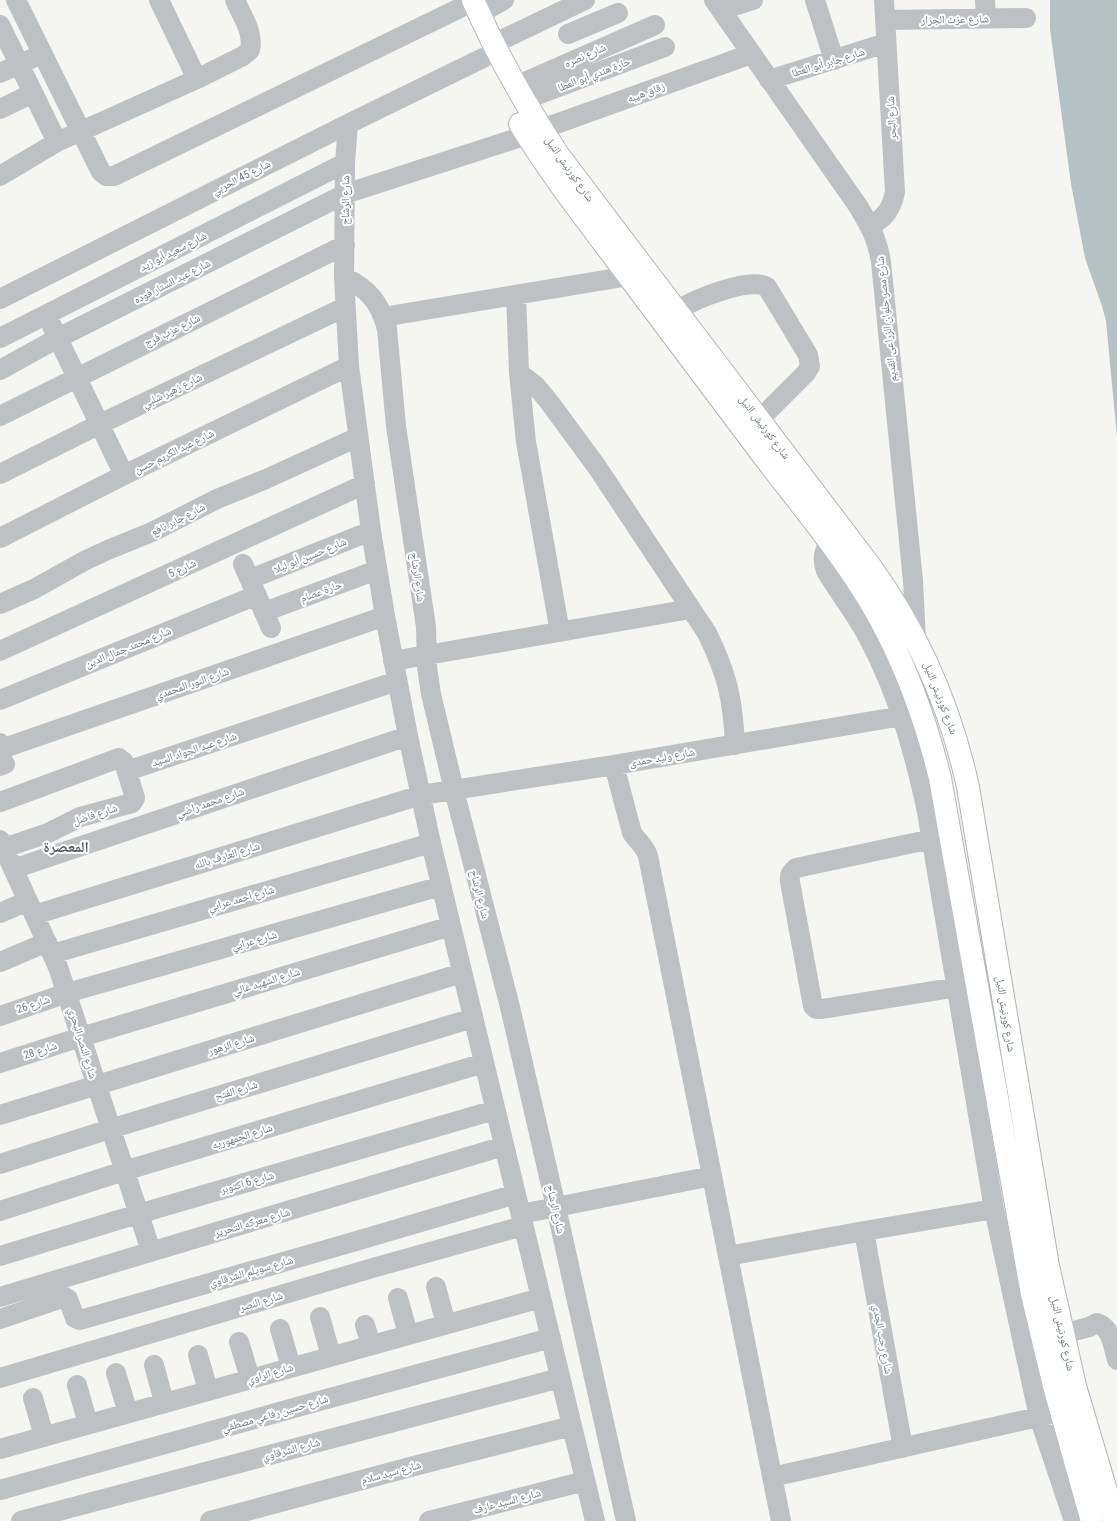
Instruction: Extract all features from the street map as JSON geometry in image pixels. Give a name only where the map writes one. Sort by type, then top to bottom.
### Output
[{"type":"highway","name":"شارع كورنيش النيل","points":[[467,6],[488,51],[534,132],[578,182],[669,316],[860,585],[878,616],[904,667],[922,713],[940,778],[978,984],[1023,1249],[1052,1337],[1075,1386],[1115,1521]]},
{"type":"highway","name":"شارع كورنيش النيل","points":[[488,51],[520,93],[534,132],[555,178],[628,276],[669,316],[759,420],[895,602],[930,668],[953,726],[968,787],[1048,1266],[1052,1337],[1061,1412],[1092,1521]]},
{"type":"street","points":[[16,0],[80,132],[101,172],[106,176],[114,176],[467,6],[504,0]]},
{"type":"street","points":[[159,0],[197,79]]},
{"type":"street","points":[[0,176],[57,142],[197,79],[243,56],[250,50],[252,41],[250,32],[235,0]]},
{"type":"street","name":"شارع 45 الحربي","points":[[0,299],[348,124],[585,0]]},
{"type":"street","points":[[717,5],[753,0]]},
{"type":"street","points":[[815,0],[834,60]]},
{"type":"street","name":"شارع البحر","points":[[870,226],[885,216],[894,200],[895,192],[884,0]]},
{"type":"street","name":"شارع مصر حلوان الزراعى القديم","points":[[717,5],[870,226],[878,243],[882,262],[913,581],[916,640]]},
{"type":"street","points":[[568,34],[615,6],[629,36]]},
{"type":"street","name":"شارع عزت الجزار","points":[[885,20],[986,9],[1026,18]]},
{"type":"street","points":[[0,25],[57,142]]},
{"type":"street","name":"شارع نصره","points":[[520,93],[629,36],[655,25]]},
{"type":"street","name":"شارع جابر أبو العطا","points":[[769,80],[886,43]]},
{"type":"street","name":"حارة هندي أبو العطا","points":[[520,93],[665,47]]},
{"type":"street","points":[[0,73],[42,54]]},
{"type":"street","name":"زقاق هيبه","points":[[345,194],[534,132],[751,54]]},
{"type":"street","points":[[0,109],[33,92]]},
{"type":"street","name":"شارع الرشاح","points":[[348,124],[345,164],[344,277],[349,366],[371,531],[385,616],[430,843],[595,1521]]},
{"type":"street","name":"شارع سعيد أبو زيد","points":[[0,338],[345,164]]},
{"type":"street","name":"شارع عبد الستار فوده","points":[[0,370],[58,338],[345,194]]},
{"type":"street","name":"شارع عزب فرج","points":[[0,416],[344,245]]},
{"type":"street","points":[[383,317],[628,276]]},
{"type":"street","name":"شارع الرشاح","points":[[344,277],[357,284],[368,293],[377,304],[383,317],[386,329],[396,426],[426,627],[426,655],[431,694],[510,1007],[626,1521]]},
{"type":"street","points":[[669,316],[705,297],[731,288],[752,284],[759,284],[767,287],[808,355],[810,362],[806,373],[759,420]]},
{"type":"street","points":[[516,295],[518,373],[526,442],[560,632]]},
{"type":"street","name":"شارع زهير شلبي","points":[[0,474],[100,424],[345,307]]},
{"type":"street","points":[[46,315],[124,475]]},
{"type":"street","name":"شارع عبد الكريم حسن","points":[[0,538],[124,475],[349,366]]},
{"type":"street","points":[[518,373],[536,386],[597,467],[707,633],[720,659],[729,687],[734,716],[735,745]]},
{"type":"street","name":"شارع جابر نافع","points":[[0,604],[34,589],[92,557],[152,532],[217,498],[258,483],[358,437]]},
{"type":"street","name":"شارع 5","points":[[0,651],[365,484]]},
{"type":"street","name":"شارع حسين أبو ليلا","points":[[257,595],[371,531]]},
{"type":"street","points":[[830,543],[824,554],[824,565],[826,571],[868,636],[892,688],[902,716],[919,776],[932,839],[994,1208],[1039,1417],[1074,1521]]},
{"type":"street","name":"حارة عصام","points":[[257,595],[377,570]]},
{"type":"street","name":"شارع محمد جمال الدين","points":[[0,700],[257,595]]},
{"type":"street","points":[[393,661],[690,609]]},
{"type":"street","name":"شارع النور المحمدي","points":[[0,743],[4,747],[7,747],[385,616]]},
{"type":"street","name":"شارع عبد الجواد السيد","points":[[127,771],[397,681]]},
{"type":"street","name":"شارع وليد حمدى","points":[[420,795],[614,765],[902,716]]},
{"type":"street","name":"شارع محمد راضي","points":[[5,853],[408,736]]},
{"type":"street","points":[[0,802],[116,758],[122,760],[127,771]]},
{"type":"street","points":[[614,765],[632,833],[639,843],[646,849],[648,856],[781,1521]]},
{"type":"street","name":"شارع فاضل","points":[[5,853],[80,817],[132,802],[135,798],[127,771]]},
{"type":"street","name":"شارع العارف بالله","points":[[0,913],[31,908],[420,795]]},
{"type":"street","points":[[932,839],[796,868],[792,871],[790,882],[813,1006],[816,1009],[822,1009],[978,984]]},
{"type":"street","name":"شارع احمد عرابي","points":[[0,962],[430,843]]},
{"type":"street","name":"شارع النصر البحري","points":[[5,853],[50,948],[67,993],[110,1129],[151,1251]]},
{"type":"street","name":"شارع عرابي","points":[[67,993],[441,886]]},
{"type":"street","name":"شارع الشهيد غالي","points":[[81,1037],[451,926]]},
{"type":"street","name":"شارع الزهور","points":[[0,1115],[462,973]]},
{"type":"street","name":"شارع 26","points":[[0,1016],[67,993]]},
{"type":"street","name":"شارع الفتح","points":[[0,1164],[473,1018]]},
{"type":"street","name":"شارع 28","points":[[0,1063],[81,1037]]},
{"type":"street","name":"شارع الجمهوريه","points":[[0,1211],[124,1171],[484,1063]]},
{"type":"street","name":"شارع 6 اكتوبر","points":[[0,1256],[138,1214],[495,1110]]},
{"type":"street","name":"شارع معركه التحرير","points":[[0,1297],[504,1146]]},
{"type":"street","name":"شارع النصر","points":[[0,1378],[376,1267],[522,1220],[556,1207],[712,1176]]},
{"type":"street","name":"شارع سويلم الشرقاوي","points":[[0,1319],[65,1297],[68,1299],[75,1318],[80,1320],[516,1194]]},
{"type":"street","points":[[728,1256],[994,1208]]},
{"type":"street","name":"شارع رجب الجدي","points":[[864,1231],[903,1448]]},
{"type":"street","points":[[436,1287],[446,1324]]},
{"type":"street","points":[[398,1298],[408,1334]]},
{"type":"street","name":"شارع الراوي","points":[[1,1447],[541,1298]]},
{"type":"street","points":[[320,1317],[331,1356]]},
{"type":"street","points":[[1052,1337],[1089,1327],[1097,1323],[1106,1329],[1109,1334],[1117,1360]]},
{"type":"street","points":[[365,1325],[370,1345]]},
{"type":"street","points":[[280,1329],[291,1367]]},
{"type":"street","name":"شارع حسين رفاعي مصطفي","points":[[0,1490],[551,1338]]},
{"type":"street","points":[[239,1342],[250,1378]]},
{"type":"street","points":[[198,1355],[208,1390]]},
{"type":"street","points":[[154,1365],[164,1402]]},
{"type":"street","points":[[116,1373],[128,1413]]},
{"type":"street","name":"شارع الشرقاوي","points":[[21,1521],[560,1378]]},
{"type":"street","points":[[77,1385],[88,1424]]},
{"type":"street","points":[[33,1398],[44,1436]]},
{"type":"street","points":[[772,1477],[1061,1412]]},
{"type":"street","name":"شارع سيد سلام","points":[[210,1521],[410,1467],[572,1426]]},
{"type":"street","name":"شارع السيد عارف","points":[[429,1521],[585,1481]]},
{"type":"shaded area","points":[[1050,0],[1117,0],[1117,437],[1106,321],[1085,258],[1071,184],[1050,29]]},
{"type":"district","name":"المعصرة","points":[[66,847]]}]
